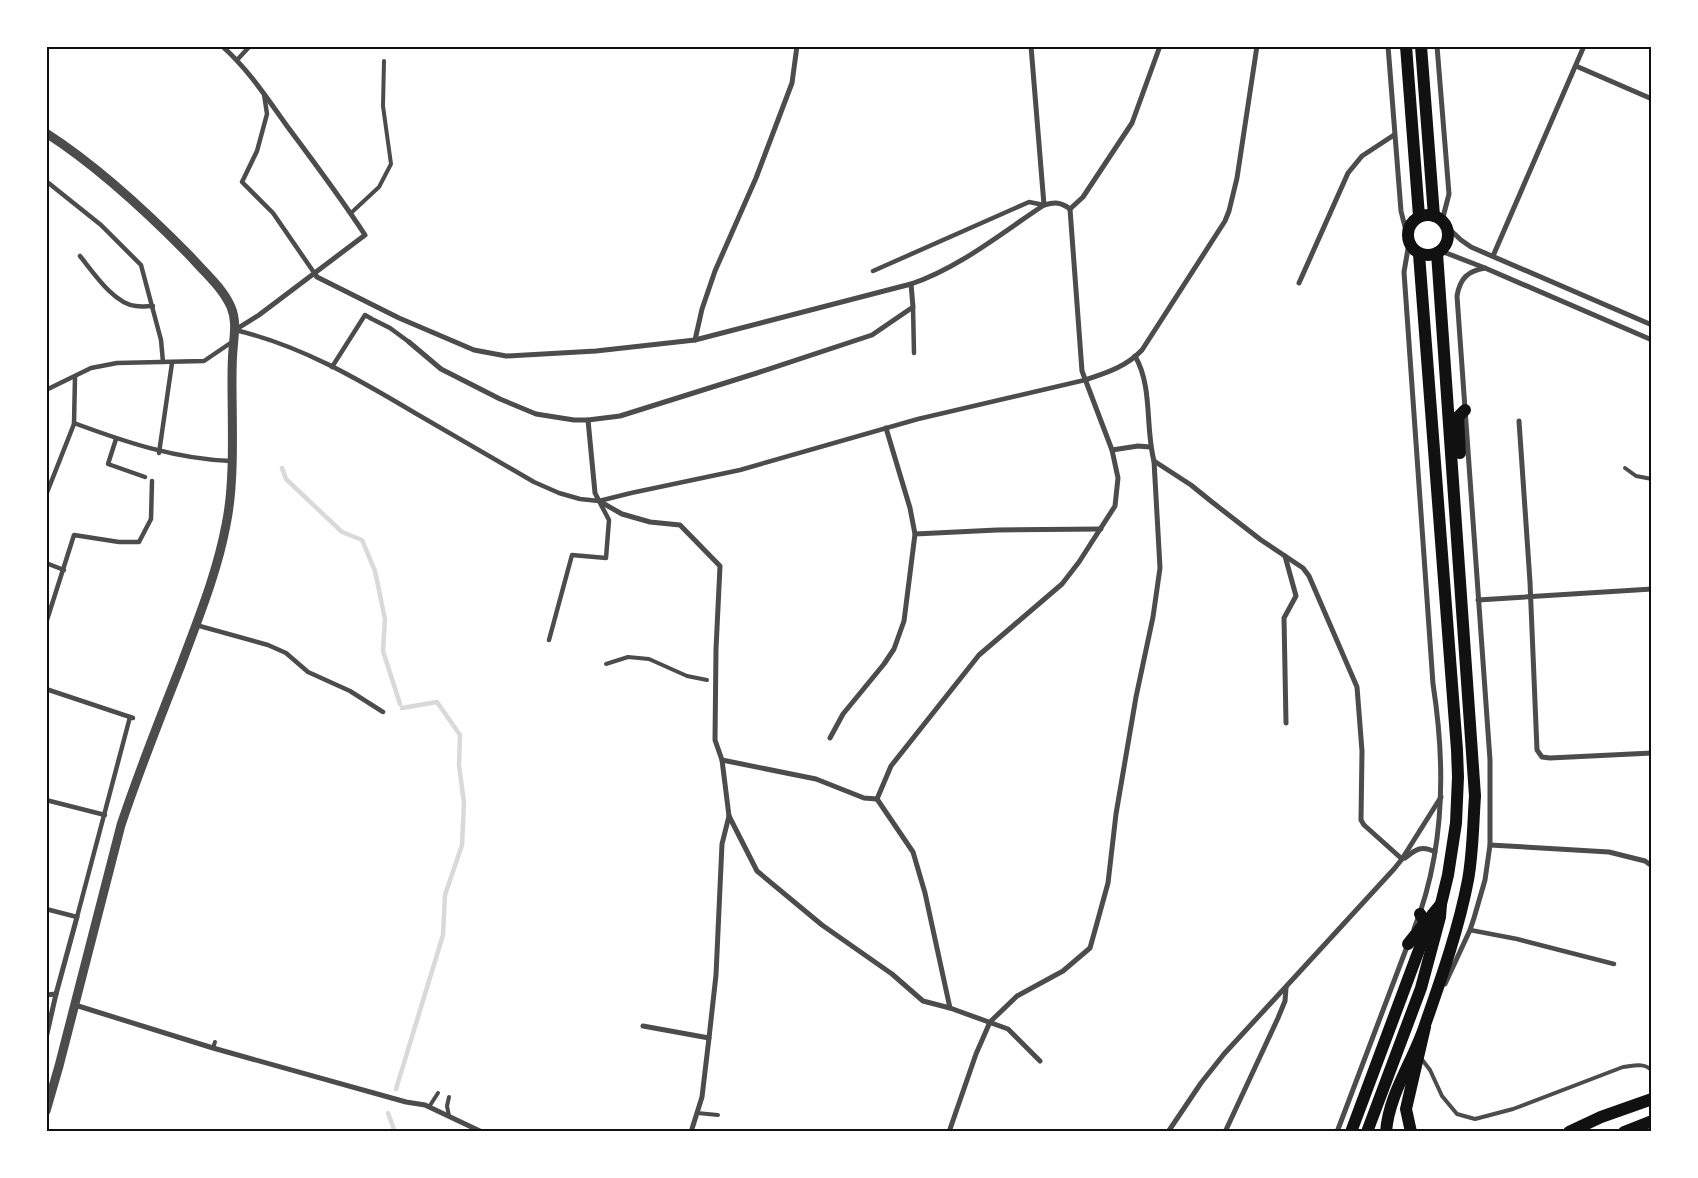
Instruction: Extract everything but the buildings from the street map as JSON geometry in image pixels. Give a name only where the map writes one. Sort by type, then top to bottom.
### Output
[{"type":"main road","points":[[1406,46],[1419,216]]},
{"type":"main road","points":[[1421,46],[1441,221],[1448,240],[1439,252],[1431,255],[1419,254],[1411,247],[1408,239],[1410,225],[1419,216],[1426,215],[1441,221]]},
{"type":"main road","points":[[1411,1132],[1406,1109],[1425,1027],[1461,910],[1468,877],[1475,796],[1457,412],[1439,252]]},
{"type":"main road","points":[[1351,1132],[1428,923],[1440,917],[1440,904],[1448,875],[1456,823],[1457,750],[1419,254]]},
{"type":"main road","points":[[1408,944],[1428,923],[1440,904]]},
{"type":"main road","points":[[1367,1132],[1422,988],[1428,923]]},
{"type":"main road","points":[[1386,1132],[1392,1099],[1425,1027]]},
{"type":"main road","points":[[1569,1132],[1601,1117],[1652,1099]]},
{"type":"main road","points":[[1624,1132],[1652,1120]]},
{"type":"street","points":[[222,46],[237,60],[264,93],[351,213],[364,235],[258,316],[235,330]]},
{"type":"street","points":[[237,60],[250,46]]},
{"type":"street","points":[[695,340],[702,309],[715,271],[756,178],[792,83],[797,46]]},
{"type":"street","points":[[1031,46],[1044,205]]},
{"type":"street","points":[[1070,209],[1083,197],[1132,123],[1160,46]]},
{"type":"street","points":[[599,502],[631,493],[740,470],[886,428],[1085,380],[1125,364],[1136,356],[1146,344],[1217,235],[1229,211],[1237,178],[1257,46]]},
{"type":"street","points":[[1388,46],[1401,211],[1408,239],[1404,272],[1433,684],[1438,718],[1441,797],[1428,923]]},
{"type":"street","points":[[1437,46],[1449,194],[1441,221],[1465,243],[1652,325]]},
{"type":"street","points":[[1493,256],[1584,46]]},
{"type":"street","points":[[1576,66],[1652,99]]},
{"type":"street","points":[[264,93],[267,114],[257,151],[242,182],[273,213],[317,277],[399,318],[474,350],[497,356],[573,353],[695,340],[926,279],[978,250],[1044,205],[1055,202],[1064,204],[1070,209],[1080,355],[1085,380],[1112,450],[1118,478],[1115,506],[1062,584],[980,655],[891,766],[877,799]]},
{"type":"street","points":[[46,133],[104,176],[164,231],[208,275],[230,305],[235,330],[233,341],[230,500],[226,526],[217,562],[196,625],[121,825],[46,1112]]},
{"type":"street","points":[[1299,283],[1348,173],[1362,156],[1394,135]]},
{"type":"street","points":[[46,181],[101,225],[141,265],[161,340],[163,362]]},
{"type":"street","points":[[873,270],[1029,202],[1044,205]]},
{"type":"street","points":[[1439,252],[1485,268],[1652,340]]},
{"type":"street","points":[[80,256],[117,298],[135,306],[153,306]]},
{"type":"street","points":[[1425,1027],[1470,930],[1485,880],[1490,845],[1490,760],[1478,600],[1460,458],[1457,412],[1457,296],[1459,286],[1467,274],[1485,268]]},
{"type":"street","points":[[911,284],[914,353]]},
{"type":"street","points":[[332,367],[365,315],[390,328],[441,369],[500,399],[536,414],[574,420],[588,420],[620,416],[872,335],[913,307]]},
{"type":"street","points":[[235,330],[258,335],[279,343],[332,367],[534,482],[559,493],[599,502],[622,514],[650,522],[680,525],[720,566],[716,649],[715,740],[722,760],[729,816],[722,844],[716,975],[702,1097],[691,1132]]},
{"type":"street","points":[[46,390],[91,368],[117,363],[204,361],[233,341]]},
{"type":"street","points":[[949,1132],[976,1054],[990,1022],[1017,996],[1063,971],[1090,948],[1108,883],[1116,814],[1136,697],[1153,617],[1160,568],[1154,460],[1150,447],[1147,401],[1142,369],[1136,356]]},
{"type":"street","points":[[159,452],[172,363]]},
{"type":"street","points":[[46,496],[53,474],[70,438],[74,423],[74,377]]},
{"type":"street","points":[[549,640],[572,555],[606,558],[609,520],[595,492],[588,420]]},
{"type":"street","points":[[1519,421],[1531,598],[1536,746],[1542,757],[1554,758],[1652,753]]},
{"type":"street","points":[[74,423],[116,439],[159,452],[231,461]]},
{"type":"street","points":[[830,738],[842,714],[884,664],[894,649],[904,621],[915,534],[910,508],[886,428]]},
{"type":"street","points":[[116,439],[108,464],[145,477]]},
{"type":"street","points":[[1112,450],[1138,446],[1150,447]]},
{"type":"street","points":[[1154,460],[1191,484],[1212,502],[1303,568],[1312,582],[1357,687],[1362,751],[1361,820],[1371,832],[1402,859]]},
{"type":"street","points":[[46,623],[74,535],[119,542],[139,542],[151,519],[152,481]]},
{"type":"street","points":[[915,534],[998,530],[1101,529]]},
{"type":"street","points":[[1285,556],[1296,596],[1284,618],[1286,724]]},
{"type":"street","points":[[46,562],[64,570]]},
{"type":"street","points":[[1478,600],[1652,589]]},
{"type":"street","points":[[196,625],[268,645],[286,653],[308,672],[350,691],[383,712]]},
{"type":"street","points":[[46,689],[132,717],[56,994],[46,1038]]},
{"type":"street","points":[[722,760],[816,778],[864,798],[877,799]]},
{"type":"street","points":[[1168,1132],[1213,1068],[1402,859],[1441,797]]},
{"type":"street","points":[[877,799],[913,852],[926,893],[950,1008]]},
{"type":"street","points":[[46,800],[105,815]]},
{"type":"street","points":[[729,816],[757,871],[822,924],[892,974],[923,1002],[950,1008],[1008,1029],[1040,1061]]},
{"type":"street","points":[[1490,845],[1610,852],[1645,861],[1652,866]]},
{"type":"street","points":[[1402,859],[1415,849],[1429,849],[1435,852]]},
{"type":"street","points":[[46,909],[77,917]]},
{"type":"street","points":[[1470,930],[1517,939],[1614,964]]},
{"type":"street","points":[[1337,1132],[1408,944]]},
{"type":"street","points":[[1225,1132],[1278,1018],[1284,1002],[1286,987]]},
{"type":"street","points":[[46,995],[56,994]]},
{"type":"street","points":[[75,1006],[429,1107],[482,1132]]},
{"type":"street","points":[[643,1026],[709,1038]]},
{"type":"lane","points":[[351,213],[379,187],[391,164],[382,106],[384,61]]},
{"type":"lane","points":[[1625,468],[1636,476],[1652,479]]},
{"type":"lane","points":[[606,664],[628,657],[649,659],[687,676],[707,680]]},
{"type":"lane","points":[[1418,1054],[1430,1070],[1442,1096],[1457,1114],[1475,1119],[1512,1109],[1623,1067],[1640,1065],[1649,1067],[1652,1071]]},
{"type":"lane","points":[[429,1107],[438,1093]]},
{"type":"lane","points":[[449,1097],[447,1106],[449,1116]]},
{"type":"lane","points":[[697,1113],[718,1115]]},
{"type":"waterway","points":[[282,468],[286,479],[342,532],[362,540],[375,571],[385,619],[383,651],[400,704]]},
{"type":"waterway","points":[[396,1089],[443,935],[445,895],[462,845],[464,803],[459,765],[460,735],[437,702],[402,708]]},
{"type":"waterway","points":[[388,1113],[395,1132]]}]
